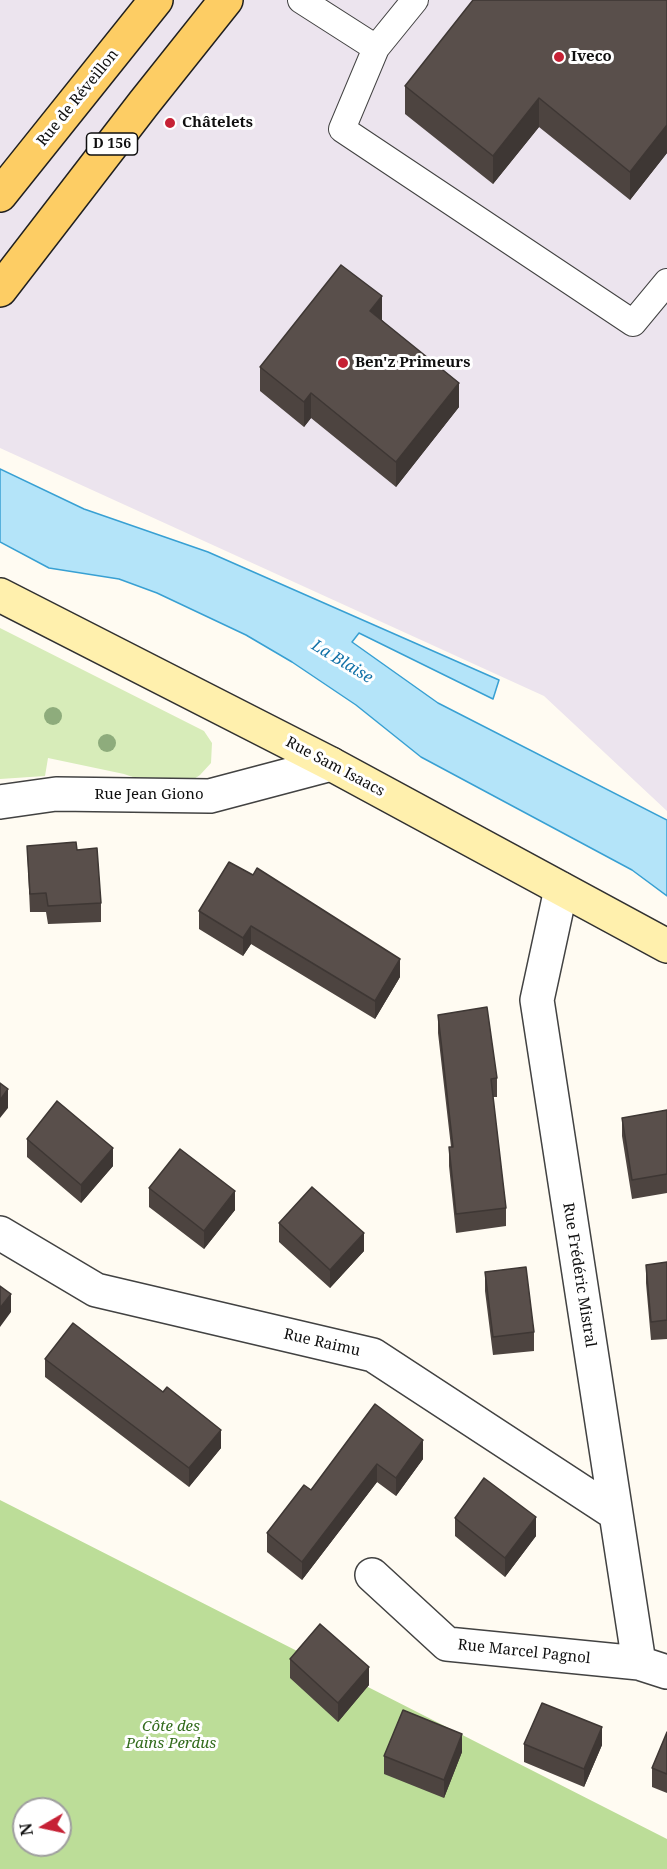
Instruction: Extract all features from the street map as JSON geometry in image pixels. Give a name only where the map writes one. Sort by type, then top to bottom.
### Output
[{"type":"main road","name":"Rue de Réveillon","points":[[0,195],[156,0]]},
{"type":"main road","name":"D 156","points":[[0,290],[226,0]]},
{"type":"main road","name":"Rue Sam Isaacs","points":[[0,596],[331,764],[667,946]]},
{"type":"street","name":"Rue Jean Giono","points":[[0,802],[56,795],[210,796],[331,764]]},
{"type":"street","name":"Rue Frédéric Mistral","points":[[561,889],[537,1000],[616,1514],[653,1668]]},
{"type":"street","name":"Rue Raimu","points":[[0,1233],[96,1290],[373,1355],[616,1514]]},
{"type":"street","name":"Rue Marcel Pagnol","points":[[372,1575],[447,1644],[653,1668]]},
{"type":"lane","points":[[301,0],[376,48]]},
{"type":"lane","points":[[415,0],[376,48],[342,129],[633,323],[667,282]]},
{"type":"shaded area","points":[[0,0],[667,0],[667,811],[544,696],[0,448]]},
{"type":"green space","points":[[0,628],[204,731],[212,743],[211,763],[191,781],[150,783],[124,774],[48,758],[45,776],[0,779]]},
{"type":"green space","name":"Côte des Pains Perdus","points":[[0,1500],[667,1839],[667,1869],[0,1869]]},
{"type":"water","name":"La Blaise","points":[[0,469],[84,509],[208,552],[499,680],[493,699],[359,633],[352,642],[438,703],[667,820],[667,896],[632,870],[421,757],[356,705],[292,662],[246,635],[157,593],[119,579],[49,568],[0,542]]},
{"type":"building","name":"Iveco","points":[[473,0],[667,0],[667,125],[630,172],[539,98],[493,156],[405,86]]},
{"type":"building","name":"Ben'z Primeurs","points":[[341,265],[382,296],[370,311],[459,383],[396,462],[311,393],[304,402],[260,367]]},
{"type":"building","points":[[76,842],[77,850],[97,848],[101,903],[48,906],[46,893],[30,894],[27,846]]},
{"type":"building","points":[[229,862],[253,875],[257,868],[400,959],[375,1001],[251,926],[243,938],[199,911]]},
{"type":"building","points":[[487,1007],[497,1078],[491,1079],[506,1208],[456,1214],[449,1147],[453,1147],[438,1015]]},
{"type":"building","points":[[0,1083],[8,1089],[0,1100]]},
{"type":"building","points":[[57,1101],[113,1148],[81,1185],[27,1139]]},
{"type":"building","points":[[667,1110],[667,1174],[632,1180],[622,1118]]},
{"type":"building","points":[[180,1149],[235,1191],[204,1231],[149,1188]]},
{"type":"building","points":[[312,1187],[364,1233],[330,1270],[279,1223]]},
{"type":"building","points":[[667,1262],[667,1320],[651,1322],[646,1265]]},
{"type":"building","points":[[526,1267],[534,1332],[493,1337],[485,1272]]},
{"type":"building","points":[[0,1286],[11,1294],[0,1308]]},
{"type":"building","points":[[73,1323],[163,1392],[167,1387],[221,1430],[189,1468],[45,1359]]},
{"type":"building","points":[[375,1404],[423,1440],[396,1478],[377,1464],[302,1562],[267,1533],[304,1485],[311,1490]]},
{"type":"building","points":[[484,1478],[536,1517],[505,1558],[455,1518]]},
{"type":"building","points":[[320,1624],[369,1667],[338,1703],[290,1659]]},
{"type":"building","points":[[542,1703],[602,1727],[584,1769],[524,1744]]},
{"type":"building","points":[[403,1710],[462,1734],[444,1780],[384,1756]]},
{"type":"building","points":[[667,1732],[667,1774],[652,1768]]},
{"type":"place","name":"Iveco","points":[[559,57]]},
{"type":"place","name":"Châtelets","points":[[170,123]]},
{"type":"place","name":"Ben'z Primeurs","points":[[343,363]]}]
